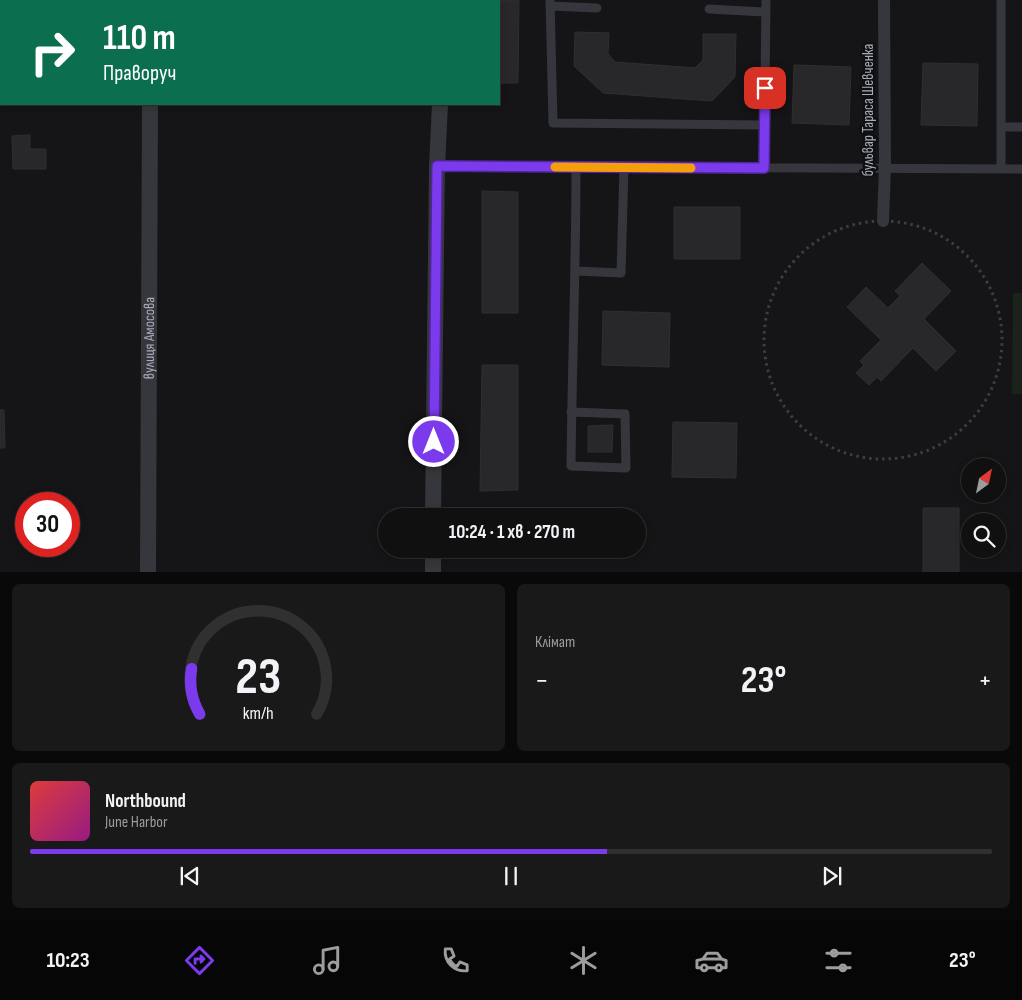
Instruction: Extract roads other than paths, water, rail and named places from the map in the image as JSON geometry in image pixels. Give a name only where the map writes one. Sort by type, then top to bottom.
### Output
[{"type":"street","name":"бульвар Тараса Шевченка","points":[[883,221],[885,168],[884,0]]},
{"type":"street","name":"вулиця Амосова","points":[[148,572],[150,105]]},
{"type":"street","points":[[433,508],[437,166],[440,105]]},
{"type":"street","points":[[433,558],[434,572]]},
{"type":"lane","points":[[764,168],[766,0]]},
{"type":"lane","points":[[1001,0],[1001,169]]},
{"type":"lane","points":[[597,8],[550,3],[553,123],[765,125]]},
{"type":"lane","points":[[709,9],[766,12]]},
{"type":"lane","points":[[1001,127],[1022,128]]},
{"type":"lane","points":[[437,166],[1022,169]]},
{"type":"lane","points":[[571,412],[625,414],[626,468],[571,466],[571,412],[572,350],[576,271],[576,167]]},
{"type":"lane","points":[[576,271],[621,272],[624,167]]}]
